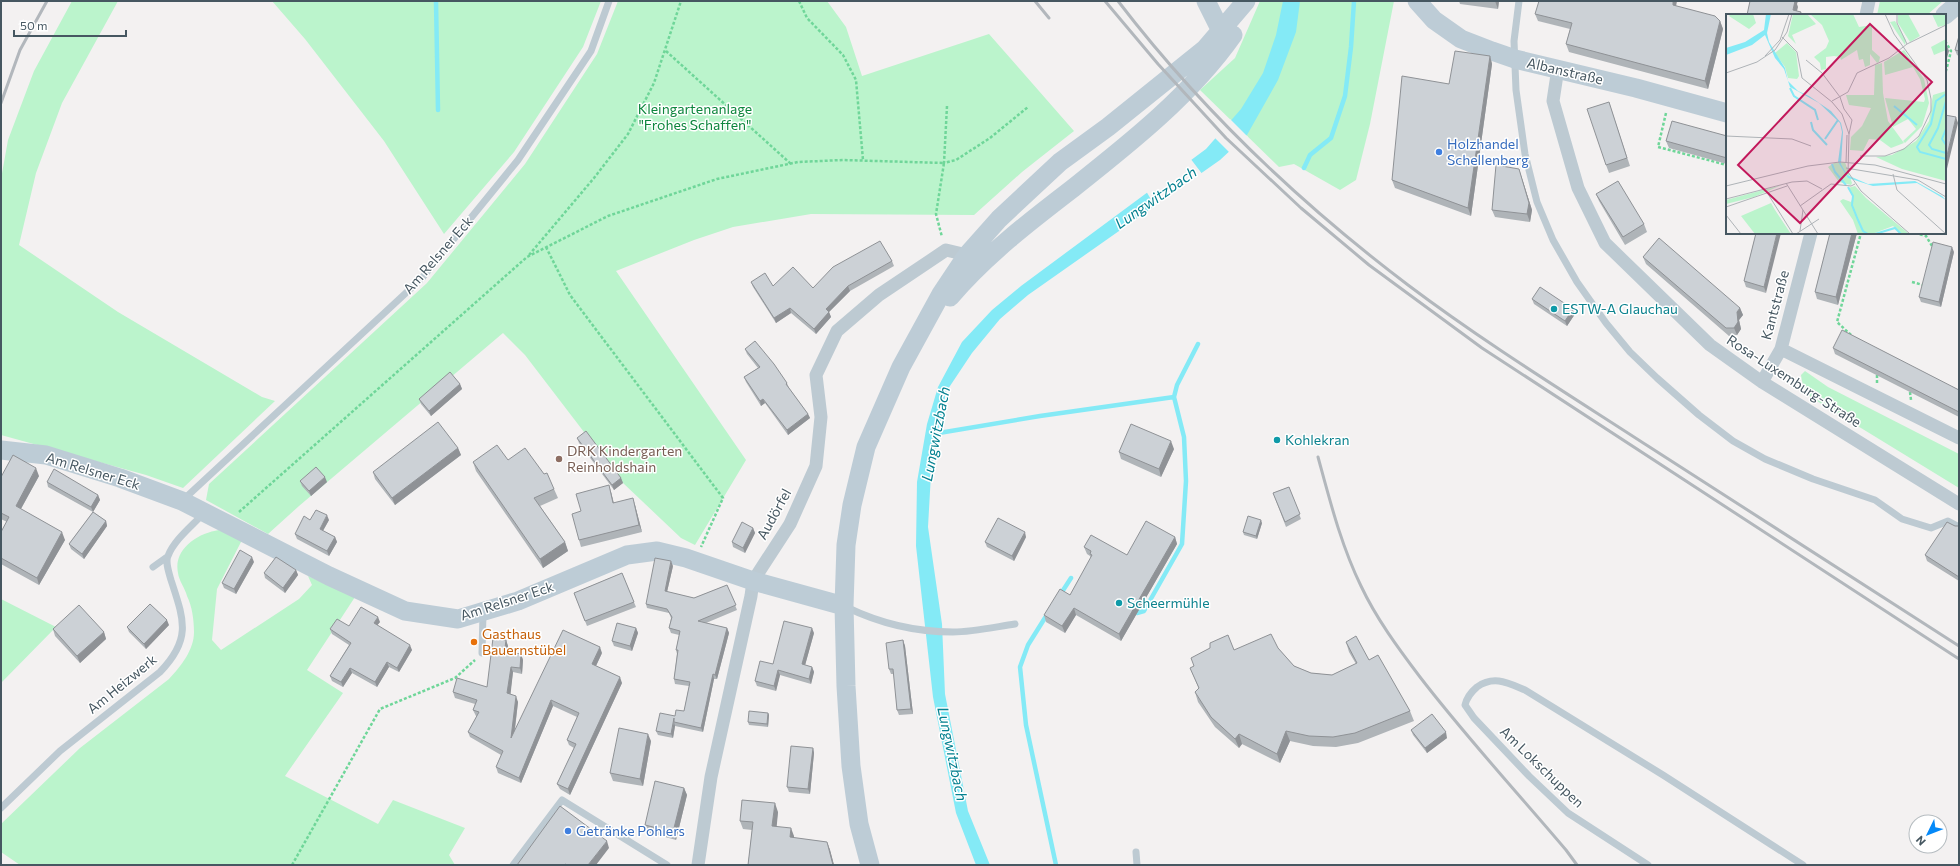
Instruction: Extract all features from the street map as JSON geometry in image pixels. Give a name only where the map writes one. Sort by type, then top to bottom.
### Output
[{"type":"main road","points":[[1206,1],[1226,35]]},
{"type":"main road","points":[[918,335],[952,295],[984,261],[1010,237],[1099,168],[1178,100],[1226,35],[1246,1]]},
{"type":"main road","points":[[870,865],[859,824],[851,766],[844,606],[846,545],[852,505],[866,447],[901,367],[941,294],[967,255],[999,219],[1060,162],[1244,20],[1252,1]]},
{"type":"main road","name":"Albanstraße","points":[[1417,1],[1434,20],[1461,39],[1515,59],[1558,68],[1726,113]]},
{"type":"main road","points":[[1946,14],[1959,3]]},
{"type":"main road","name":"Am Relsner Eck","points":[[1,450],[46,455],[120,478],[182,501],[329,576],[405,610],[458,619],[518,601],[627,555],[657,551],[694,561],[753,581],[844,606]]},
{"type":"street","points":[[1866,14],[1869,1]]},
{"type":"street","name":"Rosa-Luxemburg-Straße","points":[[1558,68],[1552,101],[1578,188],[1605,243],[1710,345],[1762,382],[1959,504]]},
{"type":"street","name":"Kantstraße","points":[[1762,382],[1781,349],[1811,234]]},
{"type":"street","points":[[946,250],[967,255]]},
{"type":"street","name":"Audörfel","points":[[698,865],[711,778],[753,581],[790,524],[816,466],[821,417],[816,375],[837,331],[879,295],[946,250]]},
{"type":"street","points":[[1781,349],[1959,438]]},
{"type":"lane","name":"Am Relsner Eck","points":[[182,501],[422,278],[518,160],[591,51],[609,1]]},
{"type":"lane","points":[[1519,1],[1515,19],[1515,59],[1519,119],[1524,154],[1537,202],[1552,240],[1577,282],[1606,323],[1630,352],[1699,415],[1733,441],[1765,459],[1813,479],[1875,500],[1902,519],[1931,528],[1948,521],[1959,527]]},
{"type":"lane","points":[[153,567],[167,557],[176,544],[205,512]]},
{"type":"lane","name":"Am Heizwerk","points":[[1,808],[60,751],[160,672],[174,658],[181,643],[183,619],[169,573],[167,557]]},
{"type":"lane","points":[[844,606],[862,615],[912,630],[954,632],[1015,624]]},
{"type":"lane","points":[[482,653],[483,612]]},
{"type":"lane","name":"Am Lokschuppen","points":[[1648,865],[1568,813],[1529,776],[1474,718],[1465,705],[1467,697],[1485,681],[1502,681],[1525,690],[1663,775],[1803,865]]},
{"type":"lane","points":[[513,865],[562,800],[667,865]]},
{"type":"lane","points":[[1136,852],[1137,865]]},
{"type":"path","points":[[228,524],[233,517],[527,257],[594,178],[628,134],[654,83],[666,51],[681,1]]},
{"type":"path","points":[[799,1],[806,18],[843,55],[856,80],[863,160]]},
{"type":"path","points":[[1946,44],[1951,51],[1946,71]]},
{"type":"path","points":[[666,51],[791,164]]},
{"type":"path","points":[[1670,97],[1658,146],[1726,166]]},
{"type":"path","points":[[946,250],[936,214],[944,163],[947,106]]},
{"type":"path","points":[[527,257],[608,216],[717,179],[791,164],[843,160],[944,163],[956,160],[990,138],[1028,107]]},
{"type":"path","points":[[1854,337],[1836,322],[1861,234]]},
{"type":"path","points":[[1919,234],[1926,236],[1932,244],[1931,251]]},
{"type":"path","points":[[546,247],[570,295],[723,498],[694,561]]},
{"type":"path","points":[[1922,289],[1924,278]]},
{"type":"path","points":[[1912,282],[1923,285]]},
{"type":"path","points":[[292,865],[380,709],[455,678],[482,653]]},
{"type":"green space","points":[[72,1],[118,1],[62,103],[36,173],[19,245],[118,312],[262,397],[275,401],[183,488],[146,475],[1,435],[1,179],[8,140],[34,71]]},
{"type":"green space","points":[[272,1],[601,1],[583,47],[514,152],[444,234],[384,141],[305,39]]},
{"type":"green space","name":"Kleingartenanlage \"Frohes Schaffen\"","points":[[618,1],[827,1],[846,27],[862,76],[989,34],[1074,131],[1022,172],[974,215],[811,214],[733,227],[694,240],[616,271],[746,460],[695,545],[681,538],[623,483],[525,355],[503,333],[268,534],[206,500],[209,484],[427,283],[525,164],[597,54]]},
{"type":"green space","points":[[1260,1],[1394,1],[1370,124],[1356,180],[1340,190],[1294,164],[1279,167],[1200,90],[1235,58]]},
{"type":"green space","points":[[1880,1],[1943,1],[1928,14],[1877,14]]},
{"type":"green space","points":[[1805,371],[1828,387],[1959,454],[1959,488],[1812,398],[1804,388],[1802,382],[1801,375]]},
{"type":"green space","points":[[219,530],[242,540],[217,589],[212,640],[221,650],[299,599],[312,585],[308,576],[355,597],[307,670],[343,693],[285,776],[378,824],[393,800],[465,828],[449,855],[455,865],[20,865],[1,852],[1,824],[80,748],[169,679],[178,669],[192,645],[194,627],[190,604],[178,573],[177,564],[179,557],[183,550],[195,539]]},
{"type":"green space","points":[[1,599],[56,627],[1,683]]},
{"type":"water","name":"Lungwitzbach","points":[[1283,1],[1300,1],[1296,32],[1278,80],[1247,135],[1220,160],[1028,295],[1000,319],[972,353],[946,392],[931,474],[928,527],[942,624],[945,694],[968,811],[990,865],[976,865],[956,813],[933,697],[916,546],[917,482],[927,424],[938,387],[962,342],[992,310],[1021,286],[1206,149],[1241,109],[1263,73],[1276,35]]},
{"type":"pier","points":[[1230,119],[1248,137],[1230,153],[1214,137]]},
{"type":"pier","points":[[1190,158],[1203,175],[1156,208],[1146,191]]},
{"type":"building","points":[[1539,1],[1673,1],[1673,5],[1715,16],[1720,21],[1705,81],[1566,44],[1572,23],[1535,14]]},
{"type":"building","points":[[1750,1],[1795,1],[1793,10],[1801,12],[1800,14],[1747,14]]},
{"type":"building","points":[[1959,36],[1959,51],[1955,50]]},
{"type":"building","name":"Holzhandel Schellenberg","points":[[1455,51],[1490,56],[1468,208],[1392,180],[1402,76],[1449,84]]},
{"type":"building","points":[[1609,102],[1627,158],[1606,165],[1587,109]]},
{"type":"building","points":[[1946,115],[1956,117],[1946,160]]},
{"type":"building","points":[[1672,121],[1726,136],[1726,158],[1666,141]]},
{"type":"building","points":[[1496,165],[1519,169],[1529,203],[1527,214],[1492,210]]},
{"type":"building","points":[[1618,181],[1644,224],[1623,237],[1596,194]]},
{"type":"building","points":[[1756,234],[1777,234],[1764,287],[1744,281]]},
{"type":"building","points":[[1830,234],[1852,234],[1836,297],[1815,292]]},
{"type":"building","points":[[1659,238],[1740,308],[1737,312],[1738,322],[1734,328],[1726,328],[1643,257]]},
{"type":"building","points":[[880,241],[892,261],[848,286],[826,309],[829,312],[814,329],[790,308],[774,318],[751,282],[765,273],[773,286],[793,267],[813,288],[833,267]]},
{"type":"building","points":[[1933,242],[1952,247],[1939,302],[1919,297]]},
{"type":"building","name":"ESTW-A Glauchau","points":[[1540,287],[1573,309],[1565,321],[1532,299]]},
{"type":"building","points":[[1842,330],[1959,390],[1959,412],[1833,348]]},
{"type":"building","points":[[755,341],[774,364],[787,383],[786,384],[808,414],[787,430],[763,399],[760,401],[744,377],[760,367],[745,349]]},
{"type":"building","points":[[450,372],[460,384],[429,411],[419,399]]},
{"type":"building","points":[[438,422],[458,448],[392,498],[373,472]]},
{"type":"building","points":[[1131,424],[1171,441],[1159,469],[1119,452]]},
{"type":"building","points":[[586,431],[621,478],[612,485],[577,438]]},
{"type":"building","points":[[497,445],[508,460],[525,448],[544,474],[547,473],[554,489],[534,498],[565,542],[540,559],[473,462]]},
{"type":"building","points":[[13,455],[36,468],[16,506],[62,532],[37,578],[1,558],[1,532],[9,517],[1,513],[1,477]]},
{"type":"building","points":[[316,467],[325,477],[309,491],[300,481]]},
{"type":"building","points":[[54,469],[98,495],[91,507],[47,482]]},
{"type":"building","points":[[609,485],[613,503],[633,498],[639,525],[579,540],[572,514],[581,511],[576,494]]},
{"type":"building","points":[[1289,487],[1300,514],[1285,522],[1273,493]]},
{"type":"building","points":[[316,510],[327,515],[320,529],[335,537],[327,551],[295,534],[304,516],[310,520]]},
{"type":"building","points":[[93,512],[106,521],[82,554],[69,544]]},
{"type":"building","points":[[1248,516],[1261,520],[1256,536],[1243,532]]},
{"type":"building","points":[[998,518],[1025,532],[1012,556],[985,542]]},
{"type":"building","points":[[1146,521],[1175,537],[1119,634],[1074,608],[1062,626],[1044,615],[1060,589],[1070,595],[1092,555],[1090,554],[1091,551],[1084,547],[1091,535],[1127,555]]},
{"type":"building","points":[[742,522],[753,528],[743,548],[732,542]]},
{"type":"building","points":[[1947,522],[1955,526],[1959,526],[1959,577],[1925,555]]},
{"type":"building","points":[[240,550],[252,557],[234,589],[222,583]]},
{"type":"building","points":[[276,557],[296,570],[283,588],[264,573]]},
{"type":"building","points":[[655,558],[671,561],[665,591],[694,598],[727,585],[736,605],[698,621],[727,628],[715,675],[713,674],[701,728],[674,722],[674,718],[671,734],[656,731],[660,713],[675,716],[676,710],[684,711],[690,682],[674,679],[678,650],[676,650],[680,631],[669,628],[672,617],[667,609],[646,604]]},
{"type":"building","points":[[622,573],[634,602],[585,621],[574,593]]},
{"type":"building","points":[[150,604],[167,620],[144,644],[127,627]]},
{"type":"building","points":[[79,605],[104,632],[77,656],[53,629]]},
{"type":"building","points":[[361,607],[378,617],[374,623],[410,645],[397,668],[387,662],[375,682],[350,668],[341,682],[330,676],[351,643],[330,629],[337,619],[349,626]]},
{"type":"building","points":[[784,621],[812,628],[802,664],[812,667],[809,679],[778,670],[774,686],[755,681],[760,661],[773,664]]},
{"type":"building","points":[[617,623],[636,628],[630,646],[612,641]]},
{"type":"building","points":[[563,630],[600,647],[592,664],[620,677],[568,789],[557,784],[576,744],[567,740],[579,713],[551,700],[519,778],[496,767],[503,751],[468,732],[479,712],[473,710],[477,700],[453,692],[457,678],[487,687],[493,638],[506,640],[505,648],[514,649],[514,653],[521,654],[520,668],[511,667],[507,693],[516,696],[511,738]]},
{"type":"building","points":[[1271,634],[1278,648],[1294,666],[1311,673],[1332,675],[1357,663],[1346,642],[1356,636],[1369,660],[1378,655],[1410,711],[1355,733],[1333,737],[1309,736],[1286,731],[1277,754],[1239,734],[1235,739],[1211,717],[1195,692],[1199,688],[1190,668],[1194,666],[1191,658],[1210,648],[1210,643],[1228,635],[1234,650]]},
{"type":"building","points":[[903,640],[911,709],[897,710],[893,669],[889,669],[886,643]]},
{"type":"building","points":[[749,711],[768,713],[767,724],[748,722]]},
{"type":"building","points":[[1432,714],[1446,732],[1425,748],[1411,730]]},
{"type":"building","points":[[619,728],[648,734],[640,779],[610,773]]},
{"type":"building","points":[[791,746],[813,748],[808,789],[787,787]]},
{"type":"building","points":[[655,781],[684,788],[673,832],[645,825]]},
{"type":"building","points":[[742,800],[775,803],[772,826],[791,828],[790,837],[827,842],[833,865],[748,865],[753,822],[740,821]]},
{"type":"building","name":"Getränke Pohlers","points":[[560,806],[607,841],[588,865],[517,865]]},
{"type":"waterway","points":[[436,1],[438,110]]},
{"type":"waterway","points":[[1304,168],[1310,155],[1331,138],[1345,96],[1351,47],[1354,1]]},
{"type":"waterway","points":[[1137,613],[1144,611],[1182,544],[1186,481],[1184,437],[1174,397],[1177,385],[1198,344]]},
{"type":"waterway","name":"Lungwitzbach","points":[[933,434],[1040,416],[1174,397]]},
{"type":"waterway","points":[[1060,595],[1071,578]]},
{"type":"waterway","points":[[1048,613],[1028,645],[1020,667],[1026,725],[1056,865]]},
{"type":"railway","points":[[1,103],[20,50],[47,1]]},
{"type":"railway","points":[[1035,1],[1049,18]]},
{"type":"railway","points":[[1105,1],[1158,64],[1226,138],[1301,208],[1369,265],[1482,348],[1959,659]]},
{"type":"railway","points":[[1118,1],[1183,79],[1254,153],[1329,222],[1408,285],[1527,368],[1959,646]]},
{"type":"railway","points":[[1318,457],[1336,523],[1348,555],[1361,586],[1380,621],[1437,699],[1473,743],[1566,850],[1577,865]]},
{"type":"place","name":"Holzhandel Schellenberg","points":[[1439,152]]},
{"type":"place","name":"ESTW-A Glauchau","points":[[1554,309]]},
{"type":"place","name":"Kohlekran","points":[[1277,440]]},
{"type":"place","name":"DRK Kindergarten Reinholdshain","points":[[559,459]]},
{"type":"place","name":"Scheermühle","points":[[1119,603]]},
{"type":"place","name":"Gasthaus Bauernstübel","points":[[474,642]]},
{"type":"place","name":"Getränke Pohlers","points":[[568,831]]}]
